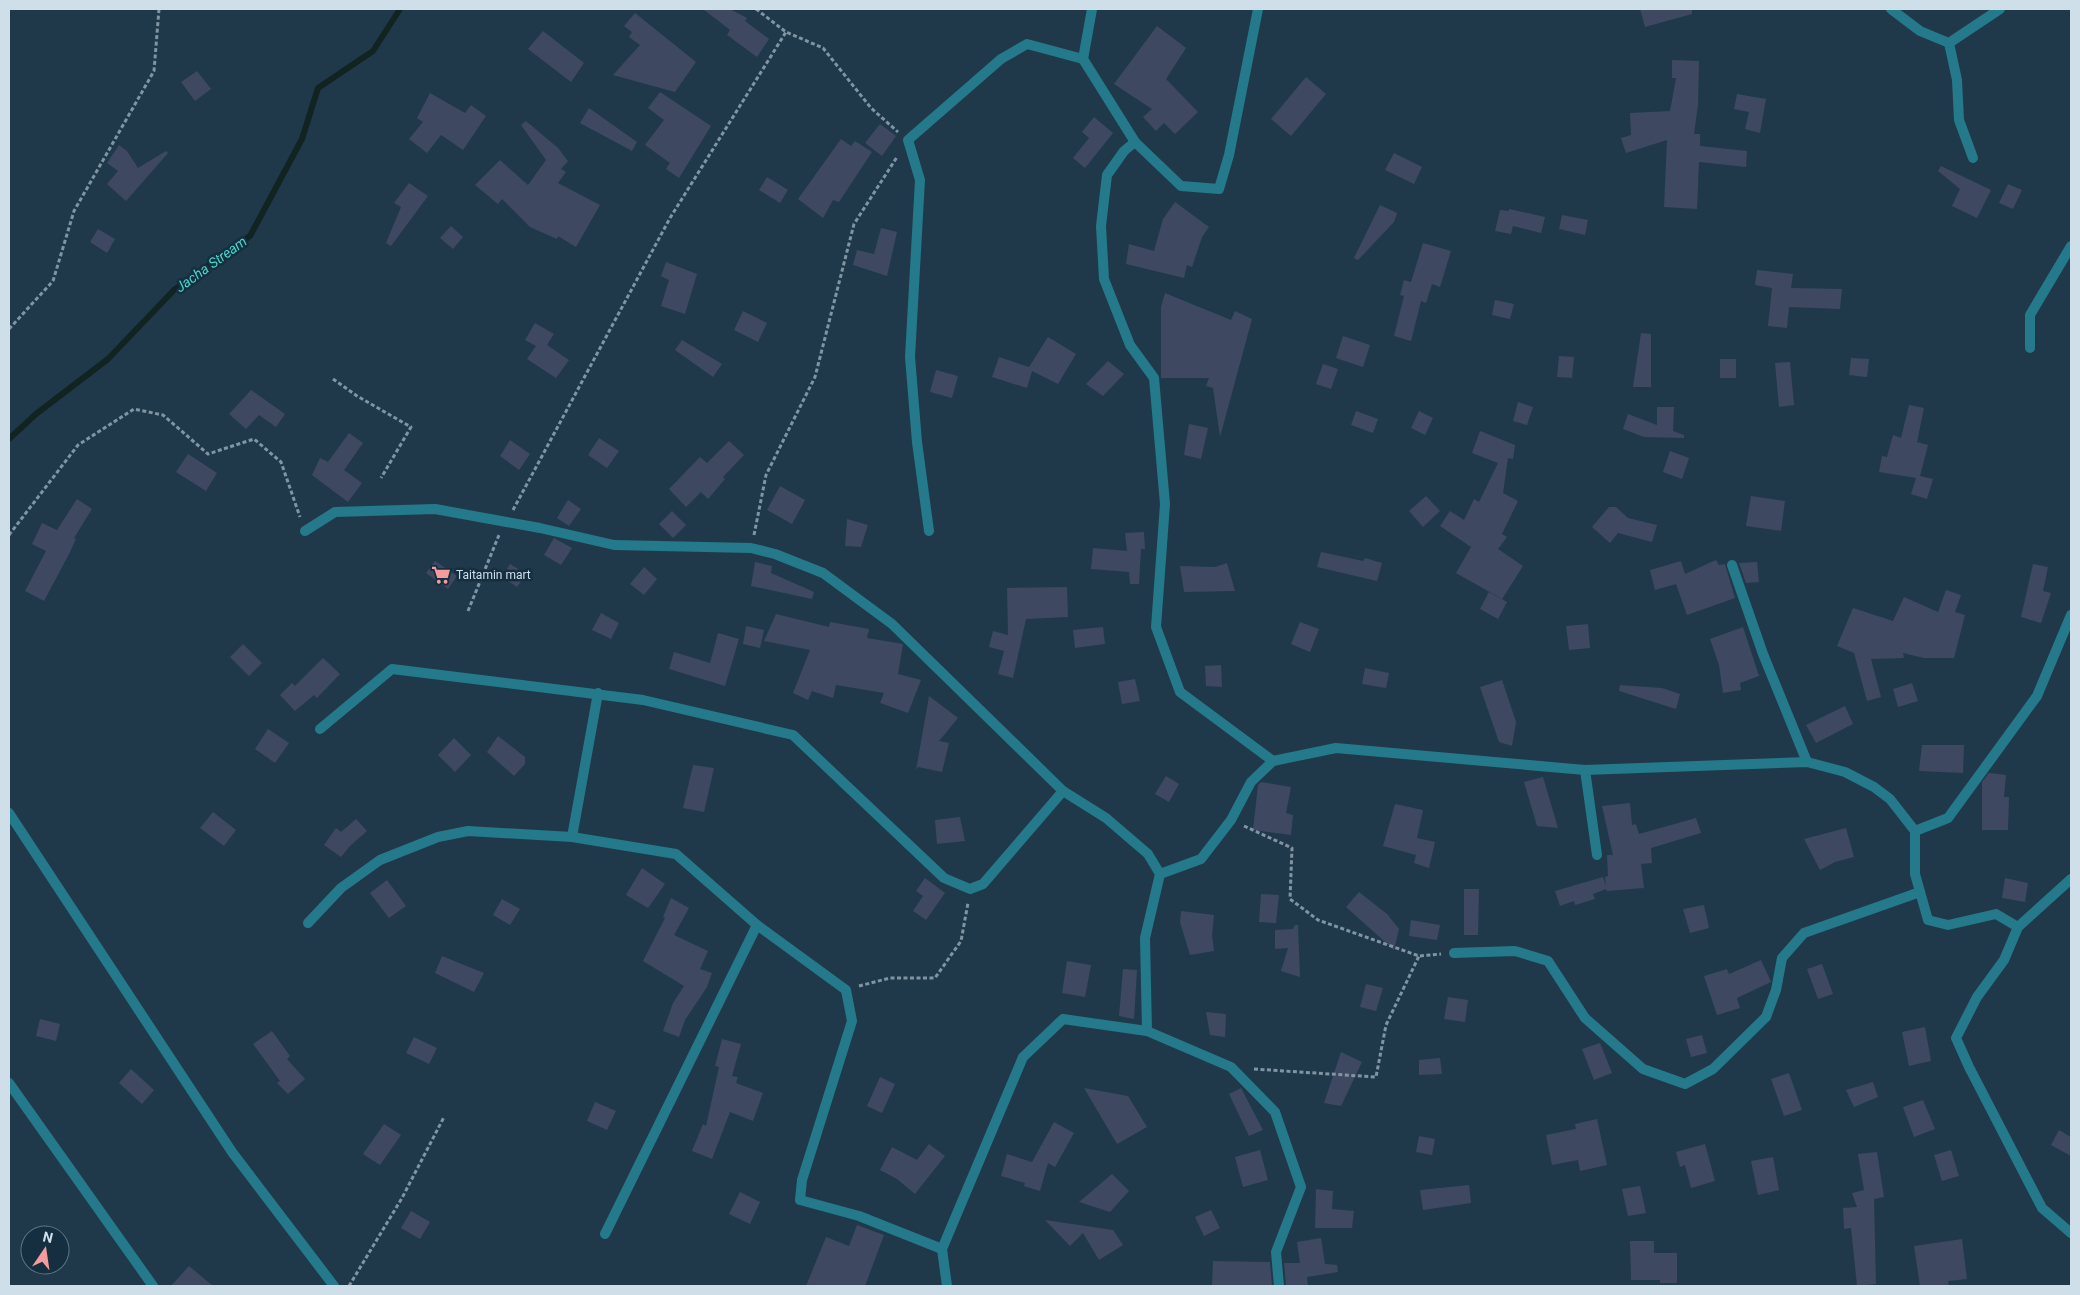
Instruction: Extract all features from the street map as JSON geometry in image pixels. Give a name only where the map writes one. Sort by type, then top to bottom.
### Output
[{"type":"street","points":[[1092,9],[1083,59],[1135,142],[1181,186],[1219,189],[1229,155],[1258,9]]},
{"type":"street","points":[[1891,9],[1920,31],[1949,43]]},
{"type":"street","points":[[1949,43],[2000,9]]},
{"type":"street","points":[[1949,43],[1957,80],[1959,120],[1973,158]]},
{"type":"street","points":[[930,531],[917,442],[910,357],[920,180],[908,140],[1002,59],[1027,44],[1083,59]]},
{"type":"street","points":[[1135,142],[1124,151],[1107,175],[1101,226],[1104,279],[1130,345],[1154,378],[1165,504],[1156,627],[1180,692],[1273,761]]},
{"type":"street","points":[[2030,348],[2030,315],[2071,246]]},
{"type":"street","points":[[305,531],[335,512],[435,509],[614,545],[751,548],[775,554],[823,573],[892,624],[1063,791],[1106,818],[1148,854],[1160,874],[1145,938],[1147,1031]]},
{"type":"street","points":[[1732,566],[1763,654],[1807,762]]},
{"type":"street","points":[[1914,831],[1948,818],[2032,704],[2071,614]]},
{"type":"street","points":[[320,729],[392,668],[598,692],[643,700],[793,735],[944,878],[970,889],[983,884],[1063,791]]},
{"type":"street","points":[[572,837],[598,692]]},
{"type":"street","points":[[1160,874],[1200,859],[1231,820],[1251,782],[1273,761],[1336,748],[1585,770],[1807,762],[1846,772],[1874,787],[1890,799],[1914,831],[1915,874],[1928,920],[1948,925],[1996,914],[2018,928]]},
{"type":"street","points":[[1585,770],[1597,855]]},
{"type":"street","points":[[9,813],[232,1152],[334,1286]]},
{"type":"street","points":[[308,923],[341,888],[380,860],[438,838],[468,831],[572,837],[676,854],[757,924],[846,990],[852,1021],[802,1180],[800,1200],[859,1216],[942,1249]]},
{"type":"street","points":[[2071,879],[2018,928],[2004,960],[1977,997],[1956,1038],[2042,1208],[2071,1233]]},
{"type":"street","points":[[1454,953],[1515,951],[1548,961],[1585,1018],[1643,1068],[1685,1084],[1713,1069],[1766,1018],[1776,990],[1782,958],[1804,933],[1920,892]]},
{"type":"street","points":[[605,1234],[757,924]]},
{"type":"street","points":[[947,1286],[942,1249],[1023,1056],[1063,1019],[1147,1031],[1231,1067],[1275,1112],[1301,1187],[1276,1252],[1279,1286]]},
{"type":"street","points":[[9,1083],[154,1286]]},
{"type":"path","points":[[9,330],[54,281],[74,211],[154,71],[159,9]]},
{"type":"path","points":[[751,548],[766,475],[815,377],[854,224],[908,140],[871,108],[823,48],[786,32],[756,9]]},
{"type":"path","points":[[468,611],[506,522],[670,218],[786,32]]},
{"type":"path","points":[[333,379],[357,396],[411,427],[381,478]]},
{"type":"path","points":[[9,535],[78,445],[134,409],[164,415],[208,454],[254,439],[281,462],[305,531]]},
{"type":"path","points":[[1231,820],[1292,848],[1290,899],[1318,920],[1419,956],[1454,953]]},
{"type":"path","points":[[846,990],[890,978],[935,978],[962,941],[970,889]]},
{"type":"path","points":[[1231,1067],[1376,1077],[1386,1025],[1419,956]]},
{"type":"path","points":[[349,1286],[402,1198],[444,1117]]},
{"type":"building","points":[[703,9],[730,9],[747,18],[745,21],[769,39],[757,57],[727,35],[730,30]]},
{"type":"building","points":[[1640,9],[1692,9],[1692,14],[1645,27]]},
{"type":"building","points":[[635,13],[696,62],[675,92],[613,75],[640,45],[629,37],[632,32],[624,26]]},
{"type":"building","points":[[1157,26],[1186,48],[1166,79],[1198,112],[1175,134],[1164,123],[1156,131],[1143,117],[1152,109],[1114,84]]},
{"type":"building","points":[[543,31],[584,63],[571,82],[528,49]]},
{"type":"building","points":[[1672,60],[1699,61],[1698,105],[1694,134],[1700,134],[1700,146],[1747,151],[1746,167],[1699,162],[1697,209],[1664,207],[1667,140],[1626,153],[1621,138],[1631,135],[1630,113],[1670,111],[1676,78],[1672,78]]},
{"type":"building","points":[[197,71],[211,89],[195,101],[181,82]]},
{"type":"building","points":[[1306,77],[1326,94],[1291,136],[1271,119]]},
{"type":"building","points":[[660,92],[711,126],[679,178],[666,169],[670,163],[645,145],[664,120],[648,108]]},
{"type":"building","points":[[430,93],[465,113],[471,105],[486,116],[463,150],[441,135],[427,153],[409,139],[423,122],[417,118]]},
{"type":"building","points":[[1737,94],[1766,99],[1760,133],[1745,129],[1749,112],[1734,109]]},
{"type":"building","points":[[589,108],[637,142],[632,151],[580,123]]},
{"type":"building","points":[[1094,117],[1113,133],[1085,168],[1073,158],[1089,138],[1082,132]]},
{"type":"building","points":[[526,121],[558,148],[568,161],[561,169],[566,172],[558,183],[600,205],[576,247],[558,236],[557,239],[530,227],[502,199],[498,204],[475,185],[500,160],[528,185],[546,160],[521,125]]},
{"type":"building","points":[[880,124],[896,136],[882,156],[865,143]]},
{"type":"building","points":[[841,139],[851,146],[855,141],[872,152],[839,202],[833,200],[823,218],[798,199]]},
{"type":"building","points":[[119,145],[127,151],[138,168],[166,151],[168,153],[126,201],[107,184],[118,171],[107,163]]},
{"type":"building","points":[[1394,153],[1422,167],[1414,184],[1385,170]]},
{"type":"building","points":[[1941,166],[1991,190],[1977,218],[1952,206],[1960,189],[1938,171]]},
{"type":"building","points":[[767,177],[788,190],[780,203],[759,190]]},
{"type":"building","points":[[409,183],[428,196],[391,246],[386,243],[401,207],[394,203]]},
{"type":"building","points":[[2008,184],[2022,190],[2013,209],[1999,203]]},
{"type":"building","points":[[1175,202],[1209,227],[1202,237],[1192,267],[1187,265],[1184,278],[1126,264],[1129,244],[1154,251],[1163,219]]},
{"type":"building","points":[[1380,205],[1397,213],[1394,222],[1358,260],[1354,258]]},
{"type":"building","points":[[1509,209],[1545,217],[1541,233],[1513,226],[1511,234],[1495,231],[1500,210],[1509,211]]},
{"type":"building","points":[[1562,215],[1588,220],[1585,235],[1559,229]]},
{"type":"building","points":[[451,226],[463,237],[453,249],[440,238]]},
{"type":"building","points":[[881,228],[897,232],[887,276],[853,265],[857,250],[874,254]]},
{"type":"building","points":[[98,229],[115,239],[107,253],[90,242]]},
{"type":"building","points":[[1423,243],[1451,251],[1440,287],[1432,284],[1426,303],[1421,301],[1411,341],[1394,336],[1404,296],[1400,295],[1404,280],[1411,282]]},
{"type":"building","points":[[666,262],[697,274],[685,314],[661,306],[669,280],[661,276]]},
{"type":"building","points":[[1757,270],[1793,274],[1791,288],[1842,289],[1840,309],[1789,307],[1787,328],[1768,326],[1772,288],[1755,285]]},
{"type":"building","points":[[1165,293],[1231,320],[1235,311],[1252,319],[1220,437],[1213,388],[1206,386],[1209,378],[1161,378],[1161,307]]},
{"type":"building","points":[[1495,300],[1514,304],[1510,319],[1492,315]]},
{"type":"building","points":[[743,311],[767,323],[758,342],[734,330]]},
{"type":"building","points":[[535,323],[554,334],[547,345],[569,360],[556,378],[527,359],[536,346],[525,340]]},
{"type":"building","points":[[1641,333],[1651,334],[1651,387],[1633,387]]},
{"type":"building","points":[[1343,336],[1370,345],[1363,367],[1336,358]]},
{"type":"building","points":[[1048,337],[1076,354],[1058,384],[1032,371],[1027,388],[992,377],[999,357],[1029,367]]},
{"type":"building","points":[[682,340],[722,364],[713,377],[675,350]]},
{"type":"building","points":[[1559,356],[1574,357],[1572,378],[1557,377]]},
{"type":"building","points":[[1851,358],[1869,359],[1867,377],[1849,375]]},
{"type":"building","points":[[1720,359],[1736,359],[1736,378],[1720,378]]},
{"type":"building","points":[[1108,361],[1124,374],[1103,396],[1086,384]]},
{"type":"building","points":[[1790,362],[1794,405],[1779,407],[1775,363]]},
{"type":"building","points":[[1323,364],[1338,369],[1331,389],[1316,384]]},
{"type":"building","points":[[936,370],[958,376],[952,398],[930,392]]},
{"type":"building","points":[[251,390],[285,414],[276,427],[259,415],[246,429],[229,414]]},
{"type":"building","points":[[1518,402],[1533,407],[1527,425],[1513,421]]},
{"type":"building","points":[[1909,405],[1924,408],[1917,442],[1928,445],[1920,476],[1933,479],[1927,499],[1911,494],[1916,478],[1879,472],[1882,456],[1887,457],[1893,435],[1901,438]]},
{"type":"building","points":[[1657,407],[1674,407],[1673,431],[1684,435],[1684,438],[1644,437],[1623,429],[1628,414],[1657,425]]},
{"type":"building","points":[[1356,411],[1378,419],[1373,433],[1351,425]]},
{"type":"building","points":[[1419,411],[1433,418],[1425,435],[1411,428]]},
{"type":"building","points":[[1189,424],[1208,428],[1201,459],[1184,455]]},
{"type":"building","points":[[1480,431],[1515,445],[1513,459],[1508,458],[1503,493],[1518,501],[1502,534],[1507,537],[1498,549],[1523,566],[1502,599],[1456,573],[1471,547],[1440,526],[1450,511],[1464,520],[1474,499],[1479,502],[1498,463],[1472,453]]},
{"type":"building","points":[[349,433],[363,443],[344,470],[362,483],[348,502],[312,475],[320,458],[328,462]]},
{"type":"building","points":[[599,438],[619,451],[607,468],[588,455]]},
{"type":"building","points":[[510,440],[530,454],[519,470],[500,456]]},
{"type":"building","points":[[729,441],[744,455],[723,477],[725,479],[708,499],[701,492],[686,507],[669,489],[700,457],[707,463]]},
{"type":"building","points":[[1670,451],[1689,458],[1682,479],[1663,472]]},
{"type":"building","points":[[188,454],[217,473],[206,491],[176,472]]},
{"type":"building","points":[[780,486],[805,500],[792,524],[767,510]]},
{"type":"building","points":[[1426,496],[1440,511],[1423,527],[1409,511]]},
{"type":"building","points":[[1751,496],[1785,501],[1781,531],[1746,526]]},
{"type":"building","points":[[77,499],[92,509],[74,538],[76,539],[69,554],[44,601],[25,591],[46,551],[32,544],[42,523],[57,530]]},
{"type":"building","points":[[568,500],[581,509],[569,526],[557,518]]},
{"type":"building","points":[[1609,507],[1616,507],[1628,518],[1657,525],[1652,542],[1618,533],[1610,543],[1592,527]]},
{"type":"building","points":[[672,511],[686,525],[673,538],[659,524]]},
{"type":"building","points":[[847,519],[868,525],[861,547],[845,546]]},
{"type":"building","points":[[1144,532],[1145,549],[1141,549],[1139,584],[1130,584],[1129,572],[1091,569],[1093,548],[1127,551],[1125,533]]},
{"type":"building","points":[[554,538],[572,548],[561,565],[544,555]]},
{"type":"building","points":[[1321,552],[1363,561],[1365,558],[1382,563],[1377,581],[1317,567]]},
{"type":"building","points":[[1716,560],[1719,565],[1725,564],[1735,598],[1687,615],[1676,584],[1655,590],[1650,570],[1681,561],[1685,574]]},
{"type":"building","name":"Taitamin mart","points":[[435,561],[457,576],[448,589],[426,573]]},
{"type":"building","points":[[755,562],[772,566],[771,573],[814,592],[812,599],[751,586]]},
{"type":"building","points":[[1757,562],[1759,582],[1746,583],[1739,563]]},
{"type":"building","points":[[1227,563],[1235,591],[1184,592],[1180,566],[1215,567]]},
{"type":"building","points":[[510,564],[526,574],[517,587],[502,577]]},
{"type":"building","points":[[2033,564],[2048,567],[2043,591],[2051,593],[2041,623],[2021,617]]},
{"type":"building","points":[[644,567],[657,579],[644,595],[630,584]]},
{"type":"building","points":[[1067,587],[1068,617],[1026,619],[1013,678],[998,674],[1004,651],[989,647],[993,631],[1008,635],[1007,588]]},
{"type":"building","points":[[1946,590],[1961,595],[1955,612],[1965,615],[1954,658],[1924,658],[1903,653],[1904,658],[1871,659],[1881,697],[1867,701],[1854,653],[1837,646],[1853,608],[1893,621],[1904,597],[1938,612]]},
{"type":"building","points":[[1489,592],[1507,602],[1498,619],[1480,609]]},
{"type":"building","points":[[601,613],[619,623],[611,639],[592,630]]},
{"type":"building","points":[[776,614],[829,627],[830,622],[869,629],[867,638],[903,644],[898,674],[921,680],[908,713],[880,703],[884,693],[836,685],[833,698],[812,691],[808,700],[793,693],[810,650],[764,641]]},
{"type":"building","points":[[1300,622],[1319,629],[1310,652],[1291,644]]},
{"type":"building","points":[[1588,624],[1590,648],[1569,650],[1566,626]]},
{"type":"building","points":[[746,626],[764,630],[760,648],[743,644]]},
{"type":"building","points":[[1103,627],[1105,644],[1075,648],[1073,630]]},
{"type":"building","points":[[1743,627],[1759,676],[1740,683],[1741,690],[1723,693],[1719,665],[1710,639]]},
{"type":"building","points":[[718,633],[739,639],[725,686],[669,669],[674,652],[710,663]]},
{"type":"building","points":[[243,644],[262,663],[249,676],[230,657]]},
{"type":"building","points":[[323,658],[340,674],[317,698],[314,695],[295,711],[280,695],[292,683],[295,686]]},
{"type":"building","points":[[1221,665],[1222,687],[1206,686],[1205,666]]},
{"type":"building","points":[[1365,668],[1389,673],[1386,688],[1362,684]]},
{"type":"building","points":[[1135,679],[1140,701],[1122,704],[1118,682]]},
{"type":"building","points":[[1502,680],[1516,722],[1512,746],[1499,742],[1480,687]]},
{"type":"building","points":[[1912,683],[1918,701],[1898,707],[1893,689]]},
{"type":"building","points":[[1620,685],[1662,688],[1680,694],[1676,709],[1619,691]]},
{"type":"building","points":[[929,696],[958,718],[939,741],[949,743],[942,772],[918,767],[916,770]]},
{"type":"building","points":[[1845,706],[1853,724],[1816,743],[1806,725]]},
{"type":"building","points":[[268,729],[289,743],[275,763],[255,749]]},
{"type":"building","points":[[498,736],[525,757],[525,764],[514,776],[487,752]]},
{"type":"building","points":[[454,738],[471,755],[455,772],[438,755]]},
{"type":"building","points":[[1922,745],[1964,745],[1963,773],[1919,771]]},
{"type":"building","points":[[693,765],[714,768],[704,812],[683,808]]},
{"type":"building","points":[[1989,773],[2006,775],[2004,797],[2009,797],[2008,830],[1982,830],[1982,782]]},
{"type":"building","points":[[1166,776],[1179,784],[1169,802],[1155,794]]},
{"type":"building","points":[[1543,777],[1558,828],[1537,826],[1524,782]]},
{"type":"building","points":[[1261,782],[1291,787],[1286,813],[1293,815],[1291,835],[1253,830],[1258,785]]},
{"type":"building","points":[[1630,803],[1632,825],[1636,824],[1639,834],[1696,818],[1701,833],[1651,848],[1652,863],[1641,864],[1644,888],[1607,891],[1606,889],[1593,894],[1595,899],[1575,905],[1574,901],[1560,906],[1555,891],[1603,877],[1606,886],[1605,877],[1608,876],[1607,855],[1613,855],[1602,806]]},
{"type":"building","points":[[1395,804],[1423,810],[1417,838],[1435,842],[1429,868],[1414,863],[1416,855],[1383,846]]},
{"type":"building","points":[[213,812],[236,830],[224,846],[200,828]]},
{"type":"building","points":[[960,817],[965,841],[937,844],[935,820]]},
{"type":"building","points":[[356,819],[367,831],[341,857],[324,845],[336,828],[341,832]]},
{"type":"building","points":[[1846,828],[1854,857],[1835,862],[1820,870],[1804,839]]},
{"type":"building","points":[[642,868],[665,884],[648,908],[626,895]]},
{"type":"building","points":[[925,878],[945,893],[926,920],[913,911],[923,896],[916,891]]},
{"type":"building","points":[[2005,878],[2028,883],[2025,902],[2002,898]]},
{"type":"building","points":[[387,880],[406,906],[389,918],[370,893]]},
{"type":"building","points":[[1464,889],[1479,889],[1478,935],[1464,935]]},
{"type":"building","points":[[1359,892],[1387,914],[1399,929],[1394,950],[1346,907]]},
{"type":"building","points":[[1261,894],[1279,895],[1276,923],[1259,922]]},
{"type":"building","points":[[671,898],[689,908],[674,935],[708,951],[700,969],[712,973],[707,987],[685,1020],[679,1037],[663,1031],[673,1003],[684,986],[643,961],[665,918],[663,917]]},
{"type":"building","points":[[502,899],[520,909],[510,925],[493,915]]},
{"type":"building","points":[[1704,905],[1709,928],[1690,933],[1683,909]]},
{"type":"building","points":[[1181,911],[1214,915],[1212,935],[1214,951],[1190,955],[1180,922]]},
{"type":"building","points":[[1411,920],[1440,925],[1437,940],[1409,936]]},
{"type":"building","points":[[1295,925],[1298,925],[1300,977],[1281,971],[1288,948],[1275,949],[1275,930],[1293,929]]},
{"type":"building","points":[[442,956],[484,973],[474,992],[435,973]]},
{"type":"building","points":[[1761,960],[1771,982],[1737,998],[1740,1008],[1717,1015],[1704,976],[1727,969],[1729,974]]},
{"type":"building","points":[[1067,961],[1091,965],[1085,997],[1062,993]]},
{"type":"building","points":[[1822,964],[1833,994],[1818,999],[1807,969]]},
{"type":"building","points":[[1123,969],[1137,970],[1134,1019],[1119,1016]]},
{"type":"building","points":[[1366,984],[1383,988],[1376,1011],[1360,1007]]},
{"type":"building","points":[[1448,997],[1468,1000],[1465,1022],[1444,1019]]},
{"type":"building","points":[[1206,1012],[1226,1014],[1225,1037],[1210,1035]]},
{"type":"building","points":[[40,1019],[60,1024],[56,1041],[36,1036]]},
{"type":"building","points":[[1925,1027],[1931,1061],[1909,1066],[1902,1032]]},
{"type":"building","points":[[272,1031],[290,1056],[287,1059],[305,1079],[288,1094],[277,1083],[280,1081],[253,1044]]},
{"type":"building","points":[[1702,1035],[1707,1053],[1691,1057],[1686,1039]]},
{"type":"building","points":[[414,1037],[437,1048],[429,1064],[406,1053]]},
{"type":"building","points":[[722,1039],[741,1044],[732,1076],[738,1077],[736,1083],[763,1093],[753,1121],[730,1112],[712,1159],[692,1151],[703,1124],[706,1126],[719,1067],[715,1066]]},
{"type":"building","points":[[1600,1043],[1612,1073],[1594,1080],[1582,1049]]},
{"type":"building","points":[[1341,1052],[1362,1062],[1341,1106],[1324,1103]]},
{"type":"building","points":[[1440,1058],[1442,1074],[1419,1075],[1419,1060]]},
{"type":"building","points":[[131,1069],[154,1090],[142,1104],[119,1083]]},
{"type":"building","points":[[1789,1073],[1802,1110],[1784,1116],[1771,1079]]},
{"type":"building","points":[[880,1077],[895,1084],[882,1113],[867,1106]]},
{"type":"building","points":[[1873,1082],[1878,1097],[1854,1107],[1846,1090]]},
{"type":"building","points":[[1084,1088],[1128,1096],[1147,1127],[1117,1144]]},
{"type":"building","points":[[1241,1088],[1263,1130],[1249,1136],[1229,1094]]},
{"type":"building","points":[[1923,1100],[1935,1129],[1914,1137],[1903,1107]]},
{"type":"building","points":[[595,1102],[616,1111],[607,1130],[587,1121]]},
{"type":"building","points":[[1597,1119],[1607,1165],[1580,1171],[1578,1160],[1552,1165],[1546,1135],[1576,1129],[1575,1124]]},
{"type":"building","points":[[1054,1122],[1074,1133],[1055,1167],[1048,1163],[1040,1191],[1024,1186],[1025,1183],[1001,1176],[1007,1154],[1032,1162]]},
{"type":"building","points":[[384,1124],[401,1135],[380,1165],[363,1154]]},
{"type":"building","points":[[2059,1130],[2071,1137],[2071,1156],[2051,1145]]},
{"type":"building","points":[[1419,1136],[1435,1139],[1432,1155],[1416,1152]]},
{"type":"building","points":[[929,1144],[945,1156],[915,1194],[897,1179],[880,1170],[892,1147],[917,1160]]},
{"type":"building","points":[[1705,1144],[1715,1181],[1691,1188],[1685,1165],[1680,1167],[1676,1152]]},
{"type":"building","points":[[1260,1150],[1268,1180],[1243,1187],[1235,1157]]},
{"type":"building","points":[[1951,1150],[1959,1176],[1942,1181],[1934,1155]]},
{"type":"building","points":[[1877,1152],[1884,1197],[1874,1199],[1876,1284],[1857,1286],[1851,1228],[1844,1229],[1843,1208],[1857,1207],[1852,1193],[1864,1190],[1858,1154]]},
{"type":"building","points":[[1773,1157],[1779,1190],[1758,1195],[1751,1161]]},
{"type":"building","points":[[1112,1174],[1129,1191],[1110,1212],[1079,1202]]},
{"type":"building","points":[[1469,1185],[1471,1203],[1423,1210],[1420,1190]]},
{"type":"building","points":[[1640,1186],[1646,1213],[1628,1216],[1622,1189]]},
{"type":"building","points":[[1316,1189],[1333,1191],[1332,1209],[1354,1211],[1352,1228],[1315,1228]]},
{"type":"building","points":[[740,1192],[760,1202],[750,1224],[729,1214]]},
{"type":"building","points":[[1211,1210],[1220,1228],[1204,1236],[1195,1217]]},
{"type":"building","points":[[411,1211],[430,1222],[420,1239],[401,1228]]},
{"type":"building","points":[[1045,1220],[1113,1230],[1123,1245],[1099,1260],[1083,1233],[1070,1246]]},
{"type":"building","points":[[857,1225],[884,1235],[865,1286],[806,1286],[826,1237],[849,1246]]},
{"type":"building","points":[[1321,1238],[1325,1264],[1337,1265],[1338,1272],[1307,1277],[1308,1286],[1286,1286],[1284,1263],[1300,1263],[1297,1242]]},
{"type":"building","points":[[1962,1239],[1967,1279],[1948,1281],[1949,1286],[1920,1286],[1914,1246]]},
{"type":"building","points":[[1630,1241],[1654,1241],[1654,1253],[1677,1253],[1677,1283],[1660,1283],[1660,1280],[1631,1280]]},
{"type":"building","points":[[1213,1261],[1270,1262],[1272,1286],[1212,1286]]},
{"type":"building","points":[[189,1266],[213,1286],[171,1286]]},
{"type":"waterway","name":"Jacha Stream","points":[[9,439],[36,414],[108,359],[174,290],[250,236],[302,139],[318,88],[373,51],[400,9]]},
{"type":"place","name":"Taitamin mart","points":[[441,575]]}]
